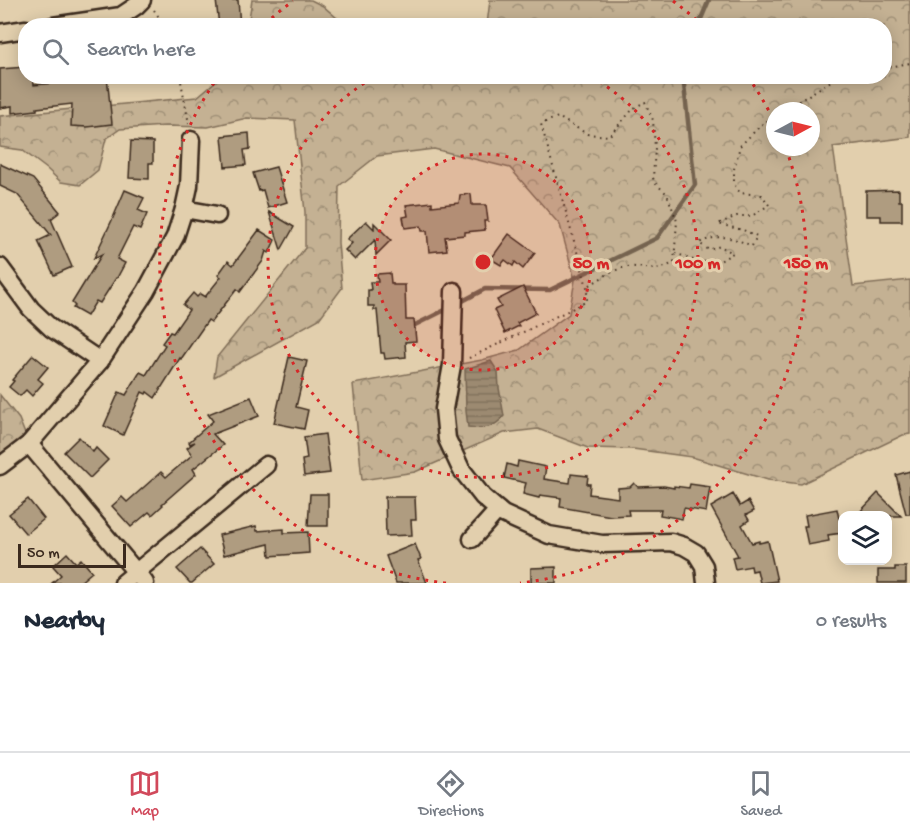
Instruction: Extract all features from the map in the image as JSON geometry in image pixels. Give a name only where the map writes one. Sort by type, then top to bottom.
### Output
[{"type":"street","points":[[107,18],[121,16],[136,6],[148,4]]},
{"type":"street","points":[[0,33],[18,30]]},
{"type":"street","points":[[0,466],[29,444],[100,361],[146,291],[175,237],[184,209],[189,186],[191,140]]},
{"type":"street","points":[[184,209],[217,215]]},
{"type":"street","points":[[0,267],[31,309],[51,328],[100,361]]},
{"type":"street","points":[[454,291],[452,365],[444,409],[447,439],[461,469],[483,497],[503,514],[549,535],[602,544],[671,542],[684,546],[696,553],[704,566],[706,583]]},
{"type":"street","points":[[29,444],[134,580],[266,465]]},
{"type":"street","points":[[472,539],[498,510]]},
{"type":"path","points":[[148,4],[159,18]]},
{"type":"path","points":[[892,67],[910,63]]},
{"type":"path","points":[[181,84],[191,140]]},
{"type":"path","points":[[797,102],[826,84]]},
{"type":"path","points":[[452,365],[587,300],[587,287],[541,124],[558,117],[587,134],[609,136],[634,108],[645,102],[653,120],[655,148],[652,178],[667,194],[677,221],[674,262],[667,267],[651,269],[624,268],[587,287]]},
{"type":"path","points":[[675,252],[699,262],[720,261],[733,253],[720,246],[708,250],[699,243],[710,238],[726,236],[752,246],[758,236],[718,224],[737,216],[752,216],[769,205],[762,195],[740,193],[735,184],[734,169],[740,146],[766,122]]},
{"type":"green space","points":[[252,0],[311,0],[323,6],[337,18],[249,18]]},
{"type":"green space","points":[[490,0],[910,0],[910,137],[833,147],[853,286],[910,280],[910,434],[903,435],[801,484],[768,480],[692,457],[633,449],[588,448],[538,429],[504,433],[415,472],[362,480],[353,384],[482,360],[519,350],[569,314],[575,280],[560,225],[510,168],[434,149],[377,156],[339,186],[338,243],[342,288],[319,319],[214,377],[217,357],[305,248],[305,212],[295,120],[247,118],[208,127],[165,126],[120,129],[106,139],[98,170],[80,185],[61,182],[22,150],[0,147],[0,116],[197,97],[212,84],[892,84],[892,18],[488,18]]},
{"type":"green space","points":[[0,395],[19,419],[29,444],[0,466]]},
{"type":"shaded area","points":[[491,361],[498,372],[504,416],[488,427],[468,427],[465,369]]},
{"type":"building","points":[[216,0],[238,0],[239,18],[218,18]]},
{"type":"building","points":[[18,68],[18,84],[108,84],[112,124],[71,126],[72,104],[12,113],[12,106],[0,108],[0,69]]},
{"type":"building","points":[[249,133],[250,149],[244,150],[246,165],[225,167],[222,136]]},
{"type":"building","points":[[131,141],[153,142],[153,163],[149,163],[149,179],[129,178]]},
{"type":"building","points":[[0,164],[33,179],[60,212],[51,219],[72,267],[54,275],[38,241],[51,235],[17,194],[0,186]]},
{"type":"building","points":[[276,167],[287,202],[268,208],[263,190],[259,191],[253,173]]},
{"type":"building","points":[[125,190],[144,198],[138,210],[147,214],[140,230],[133,227],[117,259],[125,263],[117,278],[100,303],[96,301],[87,316],[73,308],[75,306],[72,303],[102,254],[94,258]]},
{"type":"building","points":[[899,190],[899,201],[902,201],[902,221],[881,221],[881,216],[866,216],[866,191]]},
{"type":"building","points":[[471,194],[472,205],[486,205],[488,221],[484,221],[485,230],[445,237],[447,250],[429,252],[427,231],[422,231],[421,226],[405,228],[403,217],[408,216],[406,205],[432,202],[432,206],[459,203],[460,195]]},
{"type":"building","points":[[269,212],[294,227],[281,250]]},
{"type":"building","points":[[366,221],[374,229],[374,223],[391,240],[376,255],[375,240],[355,260],[345,250],[352,243],[347,239]]},
{"type":"building","points":[[259,230],[275,240],[269,253],[266,251],[263,261],[240,292],[237,289],[211,322],[208,320],[180,358],[155,398],[147,392],[146,394],[142,392],[123,435],[104,426],[119,392],[126,395],[140,372],[146,375],[165,345],[162,343],[170,332],[173,333],[189,310],[183,305],[193,293],[197,297],[200,294],[205,297],[221,277],[218,275],[228,261],[233,265]]},
{"type":"building","points":[[509,234],[535,253],[523,269],[515,262],[513,266],[505,260],[501,265],[491,259]]},
{"type":"building","points":[[390,273],[393,285],[405,285],[406,320],[414,320],[416,341],[405,342],[406,357],[385,359],[384,353],[381,353],[377,310],[374,310],[374,306],[368,306],[368,290],[371,290],[370,282],[378,282],[377,274]]},
{"type":"building","points":[[523,287],[536,313],[517,323],[519,326],[505,333],[494,310],[501,307],[497,300]]},
{"type":"building","points":[[33,355],[48,367],[38,379],[43,383],[32,396],[26,390],[20,396],[9,387]]},
{"type":"building","points":[[289,357],[307,361],[296,407],[308,410],[304,429],[274,423]]},
{"type":"building","points":[[251,397],[259,416],[213,434],[223,445],[193,469],[196,474],[152,515],[149,512],[131,527],[112,506],[122,497],[127,502],[161,472],[166,477],[192,455],[187,448],[195,442],[190,444],[189,442],[213,421],[208,414]]},
{"type":"building","points":[[325,434],[330,473],[304,476],[302,460],[307,459],[304,437]]},
{"type":"building","points":[[79,437],[93,452],[96,448],[108,460],[90,478],[64,452]]},
{"type":"building","points":[[518,461],[546,467],[544,479],[570,483],[571,474],[588,476],[589,494],[618,498],[618,488],[630,487],[634,483],[638,487],[689,488],[690,484],[710,487],[706,512],[684,508],[682,519],[660,515],[661,510],[628,510],[629,515],[611,516],[560,507],[561,498],[540,495],[539,498],[523,494],[526,483],[504,478],[507,464],[517,467]]},
{"type":"building","points":[[910,471],[910,514],[906,514],[896,475]]},
{"type":"building","points":[[878,493],[901,516],[892,516],[892,511],[861,511]]},
{"type":"building","points":[[310,494],[328,494],[328,526],[308,526]]},
{"type":"building","points":[[733,494],[740,506],[748,501],[754,511],[746,515],[749,520],[742,525],[752,543],[768,541],[777,581],[760,583],[757,570],[752,571],[751,566],[735,569],[732,557],[738,556],[711,507]]},
{"type":"building","points":[[385,497],[415,497],[416,520],[411,520],[412,535],[386,536]]},
{"type":"building","points":[[28,499],[44,519],[26,534],[9,514]]},
{"type":"building","points":[[837,509],[838,534],[828,535],[829,541],[808,545],[804,526],[807,526],[805,515]]},
{"type":"building","points":[[256,526],[257,531],[284,529],[284,533],[308,532],[309,553],[270,556],[269,544],[224,555],[219,535]]},
{"type":"building","points":[[415,544],[421,559],[418,560],[427,583],[396,583],[386,556]]},
{"type":"building","points":[[200,549],[214,564],[190,583],[177,569]]},
{"type":"building","points":[[67,553],[76,563],[81,559],[92,572],[79,583],[52,583],[61,575],[53,566]]},
{"type":"building","points":[[556,567],[556,583],[531,583],[531,568]]},
{"type":"building","points":[[895,567],[906,567],[906,583],[878,583],[878,570],[895,570]]},
{"type":"waterway","points":[[701,18],[709,0]]},
{"type":"waterway","points":[[457,304],[485,289],[550,290],[657,238],[695,185],[684,84]]},
{"type":"waterway","points":[[415,325],[449,308]]}]
